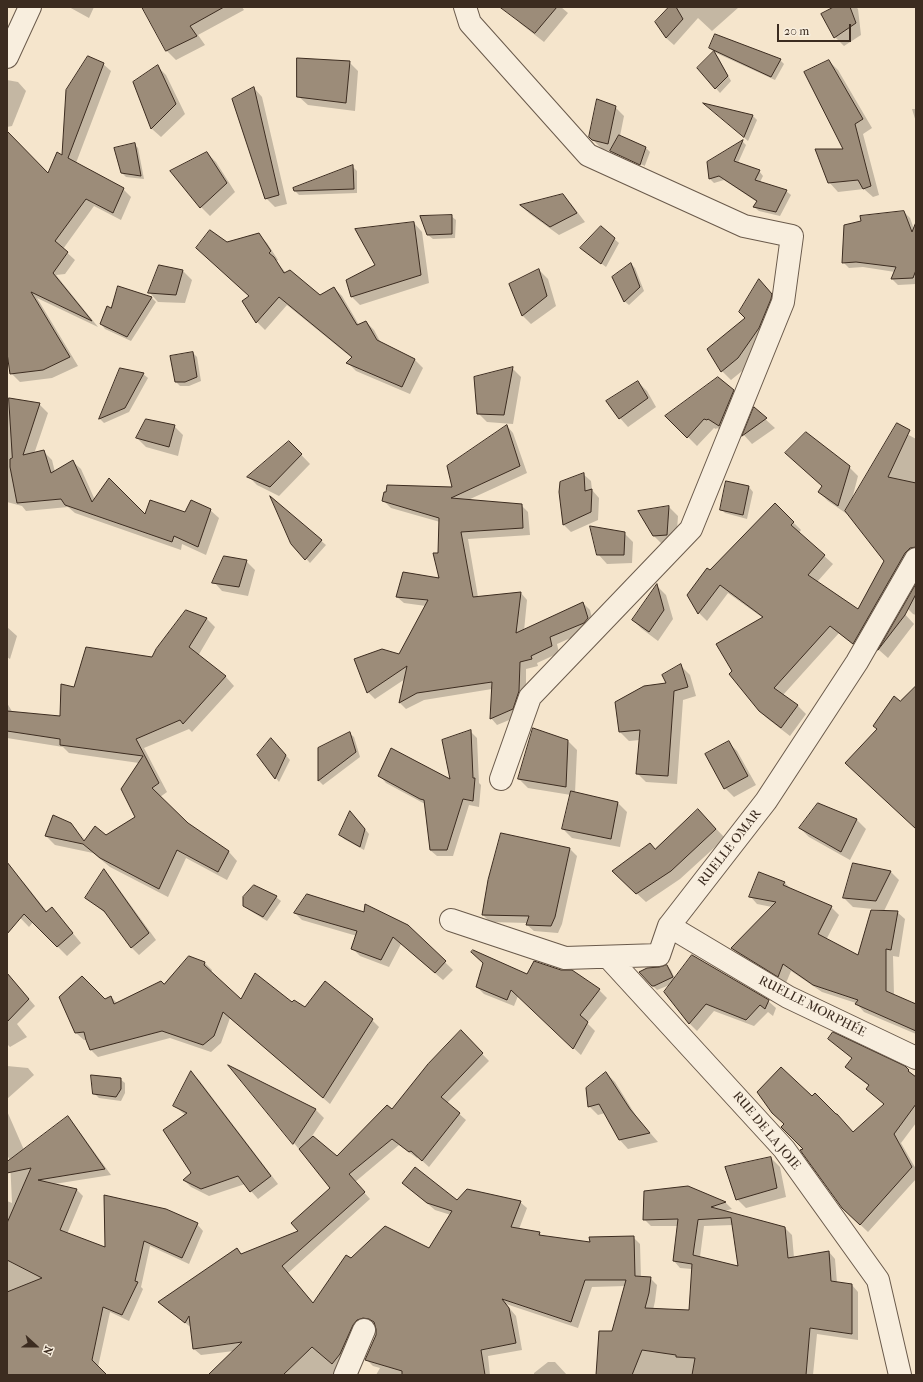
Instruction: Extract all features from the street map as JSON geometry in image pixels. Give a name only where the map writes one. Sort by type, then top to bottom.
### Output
[{"type":"street","points":[[7,57],[30,7]]},
{"type":"street","points":[[465,7],[470,23],[588,155],[744,226],[792,236],[783,302],[691,529],[530,697],[500,779]]},
{"type":"street","name":"RUELLE OMAR","points":[[451,920],[565,958],[659,955],[669,926],[766,801],[857,662],[916,559]]},
{"type":"street","name":"RUELLE MORPHÉE","points":[[669,926],[788,997],[916,1058]]},
{"type":"street","name":"RUE DE LA JOIE","points":[[608,957],[784,1148],[878,1280],[900,1375]]},
{"type":"street","points":[[345,1375],[364,1330]]},
{"type":"building","points":[[142,7],[224,7],[190,26],[197,36],[166,51]]},
{"type":"building","points":[[500,7],[557,7],[535,33]]},
{"type":"building","points":[[669,7],[676,7],[683,19],[666,38],[655,22]]},
{"type":"building","points":[[834,7],[850,7],[856,23],[834,38],[821,14]]},
{"type":"building","points":[[715,34],[781,59],[771,77],[709,48]]},
{"type":"building","points":[[714,51],[728,76],[715,89],[697,68]]},
{"type":"building","points":[[88,56],[104,63],[68,158],[124,188],[113,213],[86,199],[55,241],[68,252],[53,273],[92,321],[31,292],[70,357],[43,370],[10,374],[7,353],[7,131],[48,173],[57,152],[62,155],[66,90]]},
{"type":"building","points":[[297,58],[350,61],[346,103],[297,97]]},
{"type":"building","points":[[829,60],[863,119],[855,124],[871,186],[863,189],[858,180],[828,183],[815,149],[843,149],[804,72]]},
{"type":"building","points":[[158,65],[176,104],[151,129],[133,82]]},
{"type":"building","points":[[254,87],[279,195],[265,199],[232,99]]},
{"type":"building","points":[[597,99],[616,106],[608,144],[592,140],[589,137]]},
{"type":"building","points":[[703,103],[753,115],[744,137]]},
{"type":"building","points":[[619,135],[646,147],[640,165],[610,151]]},
{"type":"building","points":[[743,140],[734,161],[760,170],[755,180],[787,190],[776,212],[753,207],[757,201],[719,176],[709,179],[707,162]]},
{"type":"building","points":[[135,143],[141,176],[121,173],[114,148]]},
{"type":"building","points":[[207,152],[227,183],[200,208],[170,171]]},
{"type":"building","points":[[353,165],[354,189],[294,191],[293,188]]},
{"type":"building","points":[[563,194],[577,213],[550,227],[520,205]]},
{"type":"building","points":[[904,211],[912,232],[916,222],[916,270],[913,278],[891,279],[896,267],[856,262],[842,263],[844,225],[861,221],[860,216]]},
{"type":"building","points":[[452,215],[452,234],[427,235],[420,216]]},
{"type":"building","points":[[414,222],[421,275],[351,297],[346,280],[375,265],[355,229]]},
{"type":"building","points":[[601,226],[615,238],[601,264],[580,248]]},
{"type":"building","points":[[210,230],[227,242],[259,233],[271,251],[269,253],[274,257],[284,273],[290,270],[320,295],[334,287],[357,325],[366,321],[377,340],[415,359],[402,387],[346,363],[352,357],[279,297],[256,323],[242,301],[249,296],[196,248]]},
{"type":"building","points":[[631,263],[640,287],[624,302],[612,277]]},
{"type":"building","points":[[159,265],[183,270],[176,295],[148,293]]},
{"type":"building","points":[[539,269],[547,296],[522,316],[509,284]]},
{"type":"building","points":[[759,279],[772,294],[771,299],[759,328],[738,358],[721,372],[707,349],[745,318],[739,312]]},
{"type":"building","points":[[118,286],[152,297],[127,337],[100,324],[107,306],[111,308]]},
{"type":"building","points":[[193,352],[197,377],[185,382],[175,382],[170,356]]},
{"type":"building","points":[[513,367],[504,415],[477,414],[474,377]]},
{"type":"building","points":[[120,368],[144,373],[125,408],[99,419]]},
{"type":"building","points":[[718,377],[734,390],[719,426],[708,419],[704,419],[687,438],[665,416]]},
{"type":"building","points":[[638,381],[648,398],[619,419],[606,401]]},
{"type":"building","points":[[9,398],[40,403],[23,455],[44,450],[51,473],[73,460],[92,502],[109,478],[145,514],[150,500],[185,512],[191,500],[211,509],[198,547],[174,536],[172,542],[65,505],[61,499],[17,503],[10,467],[10,459],[12,458]]},
{"type":"building","points":[[754,407],[767,418],[742,436]]},
{"type":"building","points":[[146,419],[175,425],[169,447],[136,438]]},
{"type":"building","points":[[897,423],[910,430],[888,477],[916,483],[916,547],[910,548],[905,553],[853,644],[830,626],[774,688],[798,705],[781,728],[759,711],[729,674],[732,671],[716,644],[763,617],[720,585],[698,614],[687,595],[707,568],[710,570],[775,503],[794,522],[791,525],[825,555],[808,575],[858,609],[884,561],[845,511]]},
{"type":"building","points":[[507,425],[520,466],[451,498],[522,504],[523,528],[461,532],[473,597],[521,592],[516,633],[583,602],[588,618],[584,623],[550,637],[552,646],[531,656],[532,659],[520,662],[519,691],[513,709],[490,719],[492,682],[417,693],[399,703],[407,666],[367,693],[354,659],[382,649],[399,654],[428,600],[396,597],[403,572],[439,578],[433,553],[438,553],[439,518],[382,501],[387,485],[452,487],[447,466]]},
{"type":"building","points":[[806,432],[850,466],[838,506],[818,492],[822,486],[785,453]]},
{"type":"building","points":[[289,441],[302,454],[270,487],[247,477]]},
{"type":"building","points":[[584,473],[585,491],[592,489],[591,512],[563,525],[559,492],[560,482]]},
{"type":"building","points":[[726,481],[749,486],[743,515],[720,510]]},
{"type":"building","points":[[270,496],[322,540],[305,560],[291,544]]},
{"type":"building","points":[[669,506],[667,535],[653,536],[638,511]]},
{"type":"building","points":[[590,526],[625,532],[624,555],[597,555]]},
{"type":"building","points":[[224,556],[247,560],[239,587],[212,583]]},
{"type":"building","points":[[657,584],[664,610],[649,632],[632,620]]},
{"type":"building","points":[[916,584],[916,594],[905,615],[878,650]]},
{"type":"building","points":[[186,610],[207,618],[189,647],[226,676],[183,724],[180,720],[136,739],[159,783],[152,788],[188,823],[229,851],[218,872],[177,850],[159,889],[100,858],[83,844],[45,836],[53,815],[71,823],[84,841],[95,826],[106,835],[135,817],[121,789],[143,756],[60,745],[60,739],[7,731],[7,711],[60,716],[61,684],[74,687],[86,647],[152,657],[156,649]]},
{"type":"building","points":[[681,664],[688,687],[674,691],[668,776],[636,774],[640,730],[619,732],[615,702],[644,686],[666,683],[662,675]]},
{"type":"building","points":[[916,686],[916,829],[845,763],[877,729],[873,726],[894,696],[900,701]]},
{"type":"building","points":[[533,728],[568,740],[566,787],[518,779]]},
{"type":"building","points":[[471,730],[473,778],[475,778],[473,801],[463,799],[447,850],[430,850],[424,800],[378,776],[391,748],[450,779],[442,740]]},
{"type":"building","points":[[350,732],[356,752],[318,781],[318,748]]},
{"type":"building","points":[[271,738],[286,755],[275,779],[257,755]]},
{"type":"building","points":[[729,741],[748,776],[724,789],[705,754]]},
{"type":"building","points":[[571,791],[618,802],[611,839],[562,829]]},
{"type":"building","points":[[818,803],[857,819],[841,852],[799,828]]},
{"type":"building","points":[[698,809],[716,829],[671,871],[636,894],[612,871],[650,843],[655,849]]},
{"type":"building","points":[[350,811],[365,829],[360,847],[339,835]]},
{"type":"building","points":[[501,833],[570,848],[555,917],[551,926],[526,925],[529,916],[482,915],[488,880]]},
{"type":"building","points":[[7,862],[46,912],[52,907],[73,933],[57,947],[24,914],[7,934]]},
{"type":"building","points":[[853,863],[891,871],[876,901],[843,898]]},
{"type":"building","points":[[104,869],[149,933],[131,948],[104,911],[85,898]]},
{"type":"building","points":[[759,872],[785,882],[783,885],[832,906],[818,934],[858,955],[871,910],[898,911],[891,950],[886,949],[886,991],[916,1004],[916,1031],[855,1004],[858,1000],[813,985],[783,964],[778,977],[731,948],[776,902],[749,897]]},
{"type":"building","points":[[254,885],[277,896],[263,917],[243,906],[243,897]]},
{"type":"building","points":[[307,894],[364,912],[365,904],[408,925],[446,961],[435,973],[393,937],[381,960],[351,949],[357,931],[294,913]]},
{"type":"building","points":[[473,950],[527,974],[534,961],[561,970],[572,970],[600,989],[580,1015],[588,1022],[573,1049],[511,990],[507,1000],[476,987],[483,963],[471,952]]},
{"type":"building","points":[[692,955],[769,1000],[765,1009],[760,1005],[746,1020],[706,1004],[689,1024],[664,992]]},
{"type":"building","points":[[189,956],[205,962],[204,965],[241,999],[255,973],[292,1002],[294,1000],[305,1007],[325,981],[373,1019],[323,1098],[223,1012],[214,1036],[203,1045],[162,1031],[90,1050],[84,1032],[75,1033],[59,997],[82,976],[105,999],[111,996],[114,1004],[161,981],[164,984]]},
{"type":"building","points":[[667,965],[673,977],[654,986],[652,986],[639,972],[647,968]]},
{"type":"building","points":[[7,973],[29,999],[7,1022]]},
{"type":"building","points":[[461,1030],[483,1053],[441,1097],[460,1113],[422,1161],[411,1151],[409,1152],[392,1139],[349,1174],[365,1192],[282,1266],[313,1303],[346,1255],[351,1258],[385,1226],[429,1248],[452,1211],[427,1203],[402,1183],[415,1167],[457,1200],[467,1189],[521,1201],[511,1227],[540,1232],[539,1235],[590,1242],[589,1237],[634,1236],[635,1276],[651,1277],[645,1308],[689,1310],[692,1264],[673,1261],[678,1219],[643,1220],[644,1191],[688,1186],[726,1202],[711,1207],[785,1227],[788,1258],[829,1251],[831,1281],[852,1284],[852,1334],[810,1328],[806,1375],[692,1375],[695,1358],[676,1357],[676,1355],[642,1350],[632,1375],[596,1375],[599,1331],[612,1331],[626,1280],[585,1280],[571,1322],[502,1299],[509,1308],[516,1343],[481,1350],[485,1375],[402,1375],[402,1371],[365,1360],[376,1335],[376,1329],[374,1322],[363,1318],[357,1320],[353,1325],[340,1354],[332,1364],[312,1347],[283,1375],[208,1375],[242,1342],[193,1349],[189,1316],[185,1323],[158,1302],[237,1248],[241,1254],[298,1231],[291,1223],[330,1188],[299,1149],[313,1136],[337,1156],[387,1105],[392,1109],[428,1064]],"holes":[[[731,1218],[738,1266],[693,1255],[698,1220]]]},
{"type":"building","points":[[833,1032],[905,1066],[909,1070],[908,1071],[916,1077],[916,1104],[894,1134],[912,1167],[860,1225],[842,1208],[800,1150],[803,1149],[781,1127],[784,1124],[772,1113],[757,1092],[781,1067],[812,1096],[815,1093],[853,1132],[884,1104],[866,1089],[869,1085],[845,1067],[852,1058],[828,1039]]},
{"type":"building","points":[[228,1065],[316,1109],[293,1144]]},
{"type":"building","points":[[191,1071],[271,1176],[250,1192],[238,1176],[201,1189],[183,1180],[191,1173],[163,1130],[187,1113],[173,1106]]},
{"type":"building","points":[[606,1072],[630,1109],[650,1133],[619,1140],[599,1104],[588,1107],[586,1088]]},
{"type":"building","points":[[91,1075],[121,1078],[121,1089],[116,1097],[93,1094]]},
{"type":"building","points":[[68,1116],[105,1169],[38,1180],[77,1189],[60,1230],[105,1247],[104,1195],[166,1209],[198,1223],[182,1258],[144,1241],[135,1281],[138,1282],[122,1315],[103,1307],[92,1360],[107,1375],[7,1375],[7,1292],[42,1278],[7,1260],[7,1223],[31,1168],[7,1173],[7,1162]]},
{"type":"building","points":[[771,1157],[777,1188],[736,1200],[725,1167]]}]
